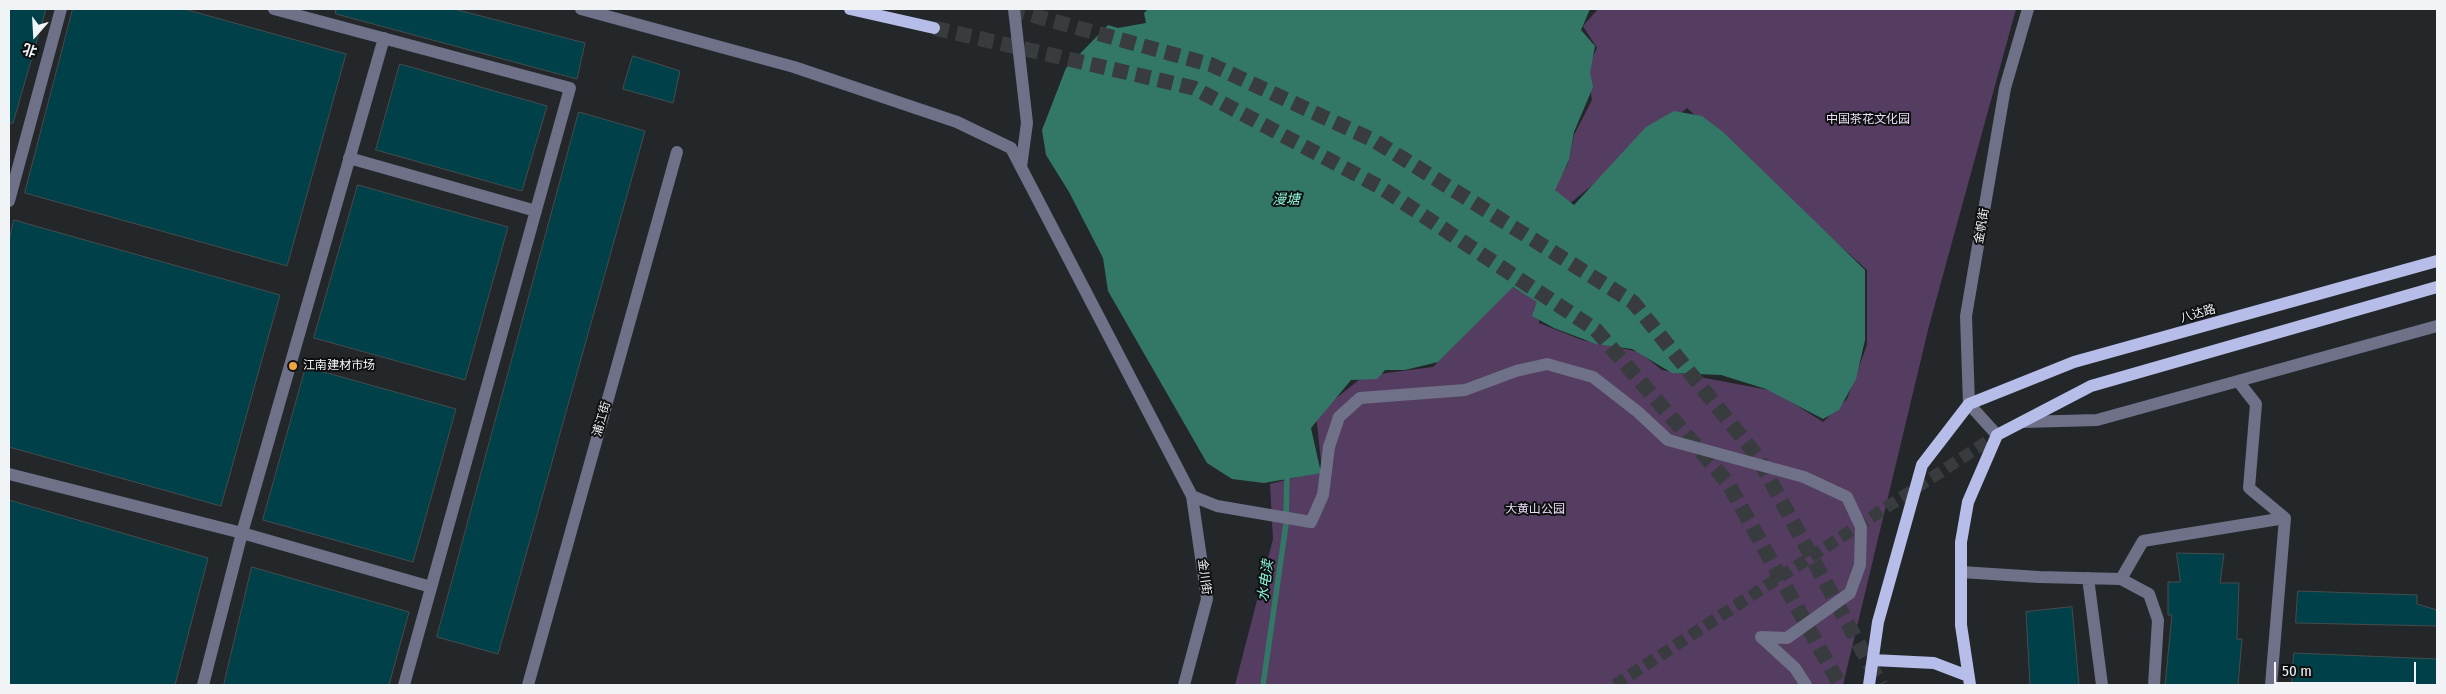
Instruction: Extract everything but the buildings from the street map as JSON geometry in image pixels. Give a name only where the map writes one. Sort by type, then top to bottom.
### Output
[{"type":"main road","points":[[850,9],[934,28]]},
{"type":"main road","name":"八达路","points":[[1969,404],[2074,362],[2437,261]]},
{"type":"main road","points":[[1969,681],[1961,625],[1961,542],[1968,502],[1998,435],[2091,386],[2437,287]]},
{"type":"main road","points":[[1869,685],[1878,622],[1922,465],[1969,404]]},
{"type":"main road","points":[[1873,660],[1934,663],[1969,681]]},
{"type":"street","points":[[9,202],[61,9]]},
{"type":"street","points":[[274,9],[570,88],[404,685]]},
{"type":"street","name":"金川街","points":[[581,9],[794,67],[957,122],[1011,148],[1192,496],[1207,599],[1184,685]]},
{"type":"street","points":[[1014,9],[1027,123],[1020,167]]},
{"type":"street","name":"金帆街","points":[[1969,404],[1966,316],[2005,88],[2028,9]]},
{"type":"street","points":[[203,685],[242,533],[384,38]]},
{"type":"street","name":"浦江街","points":[[528,685],[677,152]]},
{"type":"street","points":[[349,158],[536,211]]},
{"type":"street","points":[[2023,422],[2097,420],[2437,326]]},
{"type":"street","points":[[1192,496],[1217,506],[1311,522],[1323,495],[1329,447],[1339,417],[1360,398],[1465,390],[1516,371],[1547,364],[1594,377],[1638,412],[1668,440],[1804,477],[1847,497],[1861,527],[1860,566],[1850,593],[1787,638],[1761,637],[1795,668],[1806,685]]},
{"type":"street","points":[[2238,381],[2256,404],[2249,488],[2285,518]]},
{"type":"street","points":[[1969,404],[1998,435]]},
{"type":"street","points":[[9,474],[242,533],[431,586]]},
{"type":"street","points":[[2121,578],[2143,542],[2285,518]]},
{"type":"street","points":[[2271,685],[2285,518]]},
{"type":"street","points":[[1961,572],[2121,578],[2149,594],[2158,620],[2154,685]]},
{"type":"street","points":[[2088,578],[2102,685]]},
{"type":"green space","name":"大黄山公园","points":[[1598,9],[2016,9],[1929,326],[1843,685],[1235,685],[1273,539],[1270,484],[1322,471],[1316,414],[1364,376],[1433,367],[1512,287],[1539,301],[1539,323],[1582,340],[1639,352],[1662,370],[1774,391],[1823,422],[1847,399],[1867,345],[1867,270],[1687,108],[1568,205],[1551,192],[1568,164],[1574,135],[1592,100],[1587,69],[1597,48],[1583,26]]},
{"type":"water","name":"漫塘","points":[[1148,9],[1590,9],[1581,30],[1595,46],[1590,73],[1593,87],[1574,132],[1569,160],[1555,190],[1574,205],[1646,127],[1674,111],[1702,116],[1723,132],[1865,270],[1865,340],[1856,379],[1839,410],[1823,419],[1766,389],[1721,375],[1672,373],[1632,349],[1596,344],[1554,328],[1532,316],[1537,302],[1513,287],[1438,362],[1405,370],[1385,370],[1377,379],[1351,380],[1311,428],[1321,473],[1264,483],[1232,479],[1207,463],[1108,291],[1103,258],[1069,192],[1046,155],[1042,130],[1066,68],[1108,25],[1118,28],[1146,23],[1144,13]]},
{"type":"waterway","name":"水电渎","points":[[1263,685],[1286,524],[1287,472]]},
{"type":"tunnel","points":[[1010,9],[1212,65],[1375,141],[1633,302],[1757,456],[1881,685]]},
{"type":"tunnel","points":[[934,28],[1194,88],[1380,187],[1596,330],[1728,483],[1840,685]]},
{"type":"tunnel","points":[[1615,685],[1997,435]]},
{"type":"place","name":"江南建材市场","points":[[293,366]]},
{"type":"park label","name":"中国茶花文化园","points":[[1868,120]]}]
